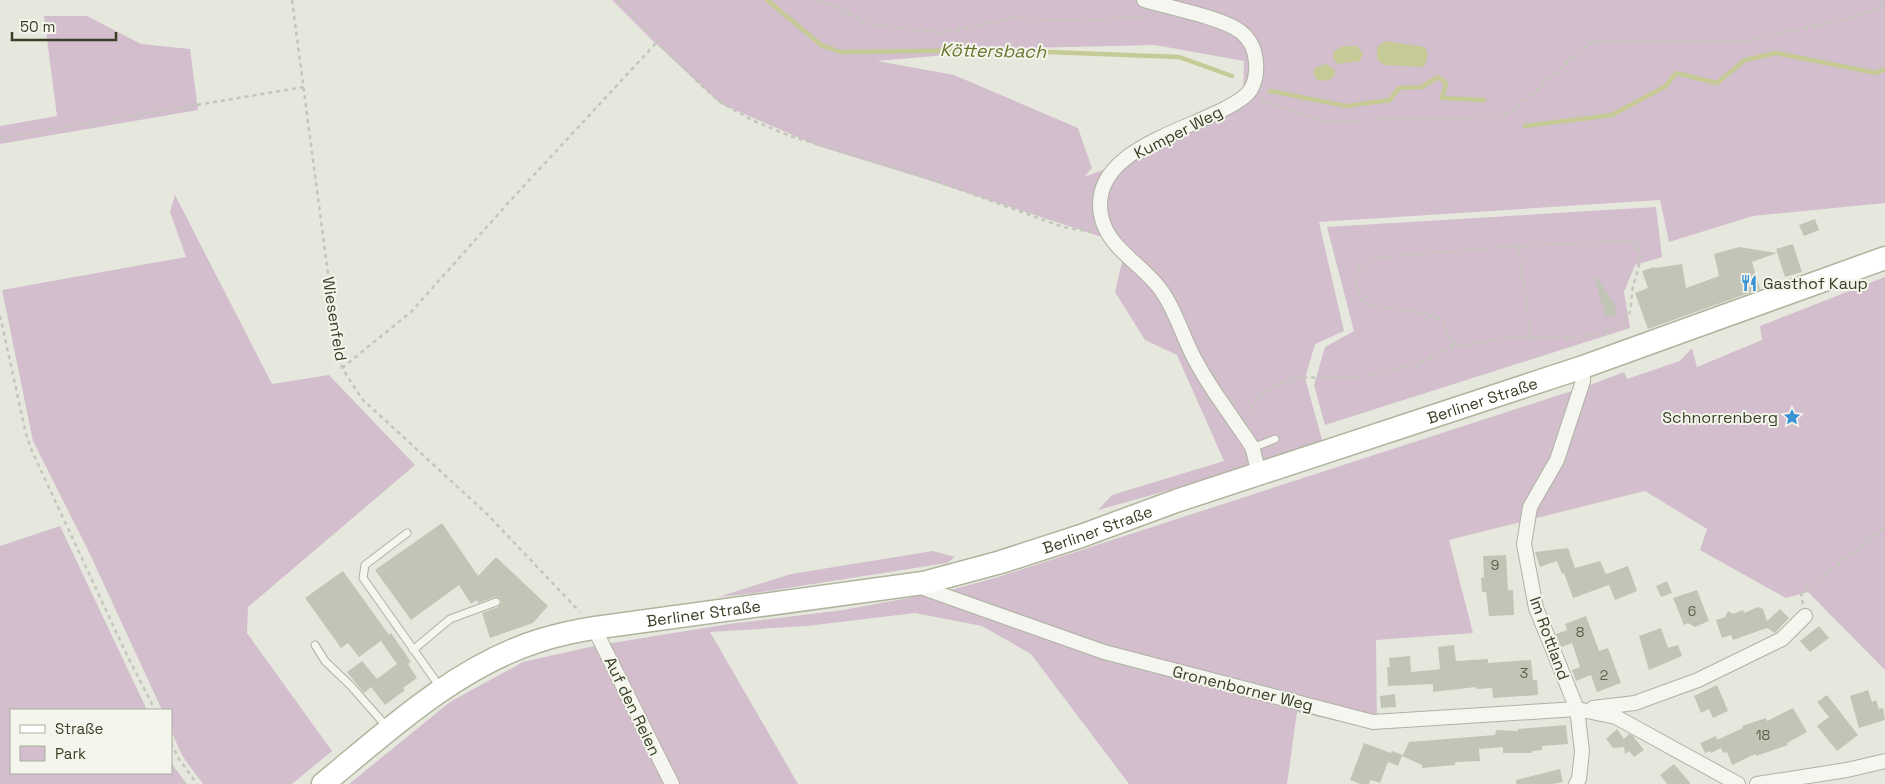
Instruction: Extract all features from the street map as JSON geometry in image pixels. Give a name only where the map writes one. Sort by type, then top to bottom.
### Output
[{"type":"main road","name":"Berliner Straße","points":[[323,784],[388,729],[442,690],[492,660],[537,641],[565,633],[594,628],[923,583],[1001,562],[1259,473],[1583,367],[1885,258]]},
{"type":"street","points":[[1144,0],[1229,25],[1246,37],[1253,48],[1257,70],[1252,87],[1246,96]]},
{"type":"street","name":"Kumper Weg","points":[[1246,96],[1142,148],[1111,172],[1102,186],[1098,198],[1106,232],[1163,292],[1197,365],[1252,448],[1259,473]]},
{"type":"street","name":"Im Rottland","points":[[1577,709],[1536,608],[1524,544],[1530,507],[1557,460],[1583,381],[1583,367]]},
{"type":"street","name":"Gronenborner Weg","points":[[923,583],[926,589],[1104,652],[1373,722],[1577,709],[1636,703],[1698,680],[1782,639],[1805,616]]},
{"type":"street","name":"Auf den Reien","points":[[594,628],[672,784]]},
{"type":"street","points":[[1576,784],[1579,779],[1582,751],[1577,709]]},
{"type":"street","name":"Gronenborner Weg","points":[[1577,709],[1616,717],[1738,784]]},
{"type":"street","points":[[1757,784],[1846,770],[1885,761]]},
{"type":"lane","points":[[1252,448],[1275,439]]},
{"type":"lane","points":[[407,533],[366,565],[363,578],[442,690]]},
{"type":"lane","points":[[413,650],[450,620],[496,602]]},
{"type":"lane","points":[[315,644],[325,661],[351,686],[388,729]]},
{"type":"path","name":"Wiesenfeld","points":[[292,0],[342,368],[362,399],[485,512],[594,628]]},
{"type":"path","points":[[616,0],[720,102],[754,121],[790,136],[931,179],[1063,227],[1106,232]]},
{"type":"path","points":[[818,0],[870,24],[944,33],[1013,18],[1085,21],[1150,16]]},
{"type":"path","points":[[1246,96],[1320,122],[1500,117],[1513,112],[1585,47],[1595,42],[1747,41],[1856,17],[1885,4]]},
{"type":"path","points":[[342,368],[411,312],[509,202],[657,42]]},
{"type":"path","points":[[0,138],[304,87]]},
{"type":"path","points":[[1246,420],[1247,412],[1257,399],[1274,386],[1293,378],[1367,376],[1417,364],[1454,347],[1510,337],[1566,338],[1602,332],[1619,325],[1629,314],[1631,292],[1641,255],[1635,243],[1622,240],[1518,246],[1381,258],[1372,260],[1363,266],[1357,274],[1356,289],[1360,298],[1370,305],[1424,313],[1444,321],[1454,347]]},
{"type":"path","points":[[1518,246],[1531,338]]},
{"type":"path","points":[[0,316],[26,434],[32,451],[125,651],[154,709]]},
{"type":"path","points":[[1805,616],[1800,594],[1885,527]]},
{"type":"path","points":[[172,745],[179,759],[197,784]]},
{"type":"green space","points":[[612,0],[1885,0],[1885,203],[1753,216],[1669,242],[1660,200],[1319,222],[1344,331],[1315,344],[1305,378],[1324,447],[1098,510],[1112,495],[1224,461],[1177,355],[1145,340],[1115,292],[1126,245],[818,146],[721,104]],"holes":[[[1155,45],[1244,61],[1243,104],[1138,157],[1084,177],[1092,168],[1078,128],[954,75],[877,61],[1026,48]]]},
{"type":"green space","points":[[44,16],[87,16],[141,44],[190,49],[198,110],[0,144],[0,126],[57,116]]},
{"type":"green space","points":[[175,195],[272,384],[329,375],[415,465],[248,607],[247,633],[332,751],[292,784],[203,784],[183,757],[172,733],[172,709],[162,709],[88,550],[33,441],[2,290],[186,257],[170,212]]},
{"type":"green space","points":[[1656,207],[1662,257],[1635,265],[1624,292],[1630,328],[1325,425],[1314,385],[1325,347],[1354,331],[1327,227]]},
{"type":"green space","points":[[1885,277],[1885,670],[1808,592],[1786,598],[1700,550],[1707,529],[1645,491],[1449,540],[1473,633],[1376,640],[1377,730],[1297,712],[1287,784],[1129,784],[1031,654],[982,626],[915,613],[807,626],[710,632],[798,784],[349,784],[450,702],[523,662],[594,646],[729,624],[843,610],[931,594],[988,616],[986,620],[997,606],[993,609],[947,591],[998,577],[1590,385],[1624,372],[1627,379],[1680,361],[1692,348],[1697,367],[1762,340],[1760,326]]},
{"type":"green space","points":[[60,526],[147,709],[10,709],[10,774],[172,774],[172,764],[187,784],[0,784],[0,546]]},
{"type":"green space","points":[[933,551],[955,557],[947,563],[718,597],[791,574]]},
{"type":"shaded area","points":[[1386,41],[1425,47],[1428,56],[1424,67],[1383,65],[1377,59],[1377,47]]},
{"type":"shaded area","points":[[1343,46],[1357,46],[1363,54],[1360,61],[1337,64],[1333,58],[1334,51]]},
{"type":"shaded area","points":[[1326,64],[1335,70],[1334,76],[1328,81],[1317,80],[1313,73],[1315,68]]},
{"type":"building","points":[[1815,219],[1819,230],[1804,236],[1799,225]]},
{"type":"building","points":[[1793,244],[1802,272],[1785,277],[1776,249]]},
{"type":"building","points":[[1739,247],[1777,253],[1752,262],[1760,289],[1648,329],[1635,293],[1648,288],[1642,271],[1654,267],[1682,264],[1686,288],[1719,276],[1714,254]]},
{"type":"building","points":[[1597,277],[1614,304],[1617,315],[1606,318],[1595,279]]},
{"type":"building","points":[[442,523],[478,576],[496,557],[548,606],[533,623],[490,638],[482,613],[498,607],[501,600],[495,597],[478,603],[477,600],[471,604],[459,585],[411,620],[375,570]]},
{"type":"building","points":[[1568,548],[1575,568],[1600,561],[1606,574],[1628,566],[1637,591],[1615,600],[1609,585],[1573,598],[1564,573],[1562,574],[1557,561],[1540,567],[1535,552]]},
{"type":"building","points":[[1506,555],[1508,590],[1513,590],[1514,615],[1489,616],[1486,592],[1482,592],[1481,578],[1484,577],[1483,556]]},
{"type":"building","points":[[343,571],[389,635],[359,657],[348,643],[341,648],[305,598]]},
{"type":"building","points":[[1667,581],[1672,593],[1661,597],[1656,586]]},
{"type":"building","points":[[1697,590],[1709,621],[1695,627],[1688,623],[1684,625],[1673,598]]},
{"type":"building","points":[[1758,607],[1763,609],[1767,621],[1780,609],[1789,618],[1775,633],[1767,628],[1733,640],[1731,635],[1722,638],[1716,620],[1725,617],[1728,611],[1733,614],[1743,610],[1744,613]]},
{"type":"building","points":[[1586,616],[1599,651],[1608,648],[1621,683],[1597,692],[1591,675],[1576,681],[1572,670],[1580,667],[1572,643],[1561,647],[1556,634],[1567,630],[1565,624]]},
{"type":"building","points":[[1819,626],[1829,638],[1810,652],[1800,641]]},
{"type":"building","points":[[1661,628],[1668,648],[1678,645],[1682,656],[1649,670],[1639,636]]},
{"type":"building","points":[[391,633],[411,662],[408,664],[417,678],[385,705],[371,687],[364,693],[347,672],[362,661],[377,679],[397,664],[381,641]]},
{"type":"building","points":[[1454,645],[1456,661],[1488,659],[1488,663],[1531,660],[1533,680],[1537,680],[1538,695],[1493,698],[1492,688],[1477,689],[1476,687],[1433,692],[1433,684],[1388,686],[1387,667],[1390,667],[1389,658],[1410,656],[1411,672],[1440,669],[1438,647]]},
{"type":"building","points":[[1717,685],[1728,711],[1713,718],[1709,709],[1701,713],[1694,696]]},
{"type":"building","points":[[1868,690],[1872,702],[1876,700],[1879,709],[1883,708],[1885,720],[1859,728],[1850,696]]},
{"type":"building","points":[[1395,694],[1396,707],[1381,708],[1380,696]]},
{"type":"building","points":[[1827,695],[1858,735],[1837,751],[1817,726],[1829,717],[1817,702]]},
{"type":"building","points":[[1793,708],[1807,732],[1787,743],[1788,745],[1756,756],[1755,754],[1732,765],[1727,752],[1723,753],[1721,748],[1711,753],[1710,751],[1705,753],[1700,743],[1716,736],[1717,740],[1743,728],[1742,726],[1766,718],[1767,721]]},
{"type":"building","points":[[1566,725],[1568,744],[1542,746],[1542,750],[1531,753],[1503,753],[1503,747],[1479,749],[1480,761],[1457,762],[1455,765],[1422,768],[1422,765],[1402,756],[1398,766],[1388,762],[1380,783],[1371,780],[1369,784],[1360,784],[1350,780],[1364,743],[1391,753],[1392,751],[1403,755],[1409,742],[1495,735],[1496,730],[1518,731],[1518,729]]},
{"type":"building","points":[[1617,729],[1624,739],[1629,734],[1633,736],[1644,750],[1634,757],[1629,751],[1625,754],[1624,747],[1613,748],[1606,739]]},
{"type":"building","points":[[1674,764],[1691,784],[1667,784],[1660,775]]},
{"type":"building","points":[[1560,769],[1563,782],[1553,784],[1516,784],[1516,780]]},
{"type":"waterway","name":"Köttersbach","points":[[767,0],[821,45],[840,52],[999,50],[1179,57],[1232,76]]},
{"type":"waterway","name":"Köttersbach","points":[[1525,126],[1612,115],[1666,86],[1676,73],[1717,83],[1745,60],[1776,53],[1876,73],[1885,69]]},
{"type":"waterway","name":"Köttersbach","points":[[1270,91],[1346,106],[1390,100],[1399,88],[1422,87],[1438,77],[1446,83],[1442,98],[1484,100]]},
{"type":"place","name":"Gasthof Kaup","points":[[1749,283]]},
{"type":"place","name":"Schnorrenberg","points":[[1792,417]]}]
